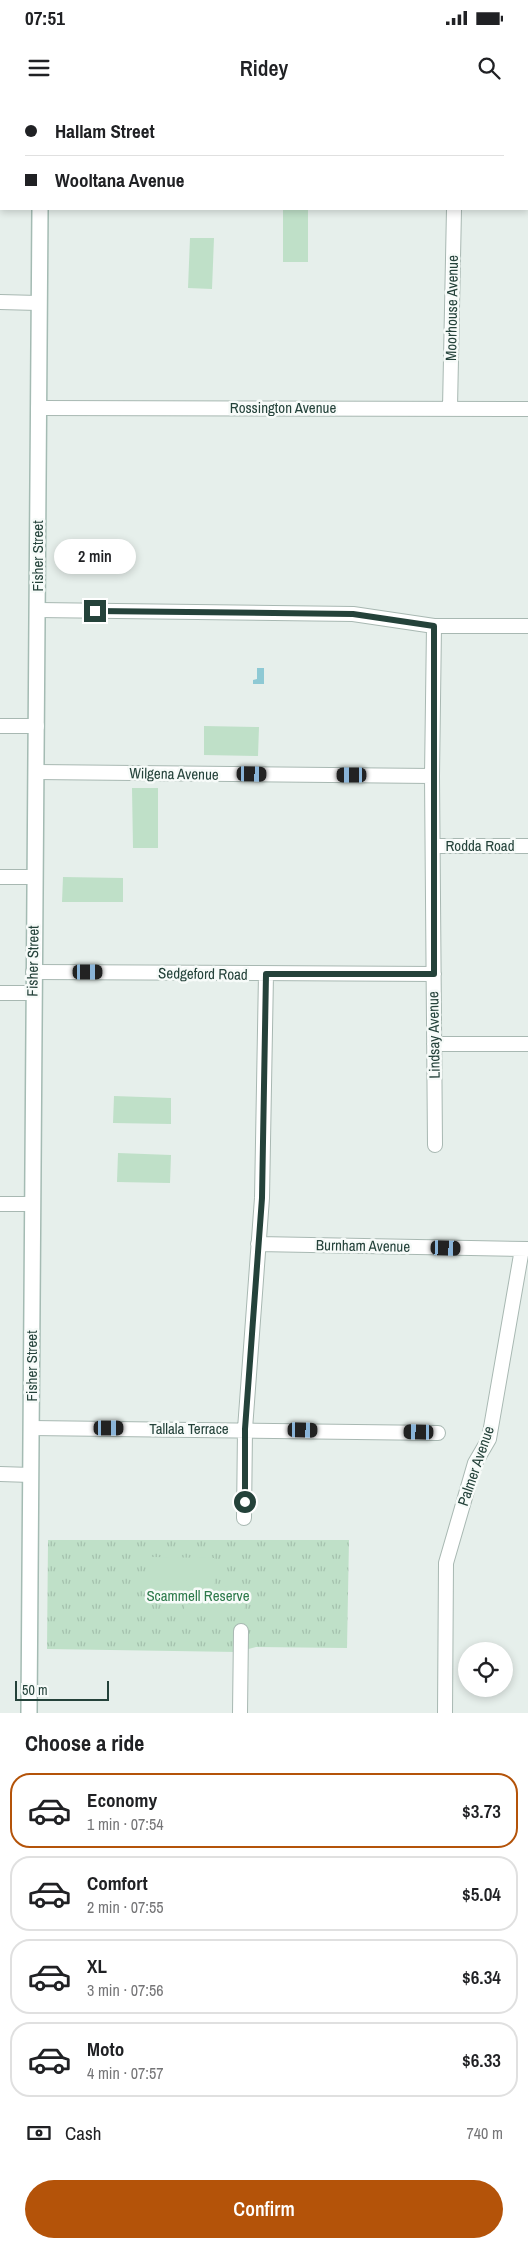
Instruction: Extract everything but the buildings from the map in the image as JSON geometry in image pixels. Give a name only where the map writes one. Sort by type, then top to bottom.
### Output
[{"type":"street","name":"Fisher Street","points":[[29,1713],[40,210]]},
{"type":"street","name":"Moorhouse Avenue","points":[[450,408],[454,210]]},
{"type":"street","points":[[0,302],[38,303]]},
{"type":"street","name":"Rossington Avenue","points":[[38,408],[528,409]]},
{"type":"street","points":[[38,610],[353,614],[434,626],[528,626]]},
{"type":"street","name":"Lindsay Avenue","points":[[434,626],[432,846],[435,1145]]},
{"type":"street","points":[[0,726],[37,726]]},
{"type":"street","name":"Wilgena Avenue","points":[[37,772],[432,776]]},
{"type":"street","name":"Rodda Road","points":[[432,846],[528,846]]},
{"type":"street","points":[[0,877],[35,877]]},
{"type":"street","name":"Sedgeford Road","points":[[33,972],[434,974]]},
{"type":"street","points":[[244,1518],[245,1429],[262,1198],[266,974]]},
{"type":"street","points":[[0,993],[33,993]]},
{"type":"street","points":[[434,1044],[528,1044]]},
{"type":"street","points":[[0,1204],[33,1204]]},
{"type":"street","name":"Burnham Avenue","points":[[258,1244],[525,1249]]},
{"type":"street","name":"Palmer Avenue","points":[[445,1713],[446,1563],[475,1463],[489,1438],[525,1249]]},
{"type":"street","name":"Tallala Terrace","points":[[31,1428],[245,1429],[438,1433]]},
{"type":"street","points":[[0,1474],[31,1475]]},
{"type":"street","points":[[240,1713],[241,1631]]},
{"type":"green space","points":[[283,210],[308,210],[308,262],[283,262]]},
{"type":"green space","points":[[190,238],[214,238],[212,289],[188,288]]},
{"type":"green space","points":[[204,726],[259,727],[258,756],[204,755]]},
{"type":"green space","points":[[132,788],[158,788],[158,848],[133,848]]},
{"type":"green space","points":[[63,877],[123,878],[123,902],[62,902]]},
{"type":"green space","points":[[114,1096],[171,1098],[171,1124],[113,1123]]},
{"type":"green space","points":[[118,1153],[171,1155],[170,1183],[117,1182]]},
{"type":"green space","name":"Scammell Reserve","points":[[48,1540],[349,1540],[347,1648],[256,1647],[237,1652],[47,1649]]},
{"type":"green space","points":[[152,1557],[214,1558],[214,1584],[152,1584]]},
{"type":"green space","points":[[184,1586],[244,1587],[244,1616],[184,1616]]},
{"type":"water","points":[[257,668],[264,668],[264,684],[253,684],[253,680],[257,679]]},
{"type":"route","points":[[95,611],[353,614],[434,626],[432,776],[434,974],[266,974],[262,1198],[245,1429],[245,1502]]}]
